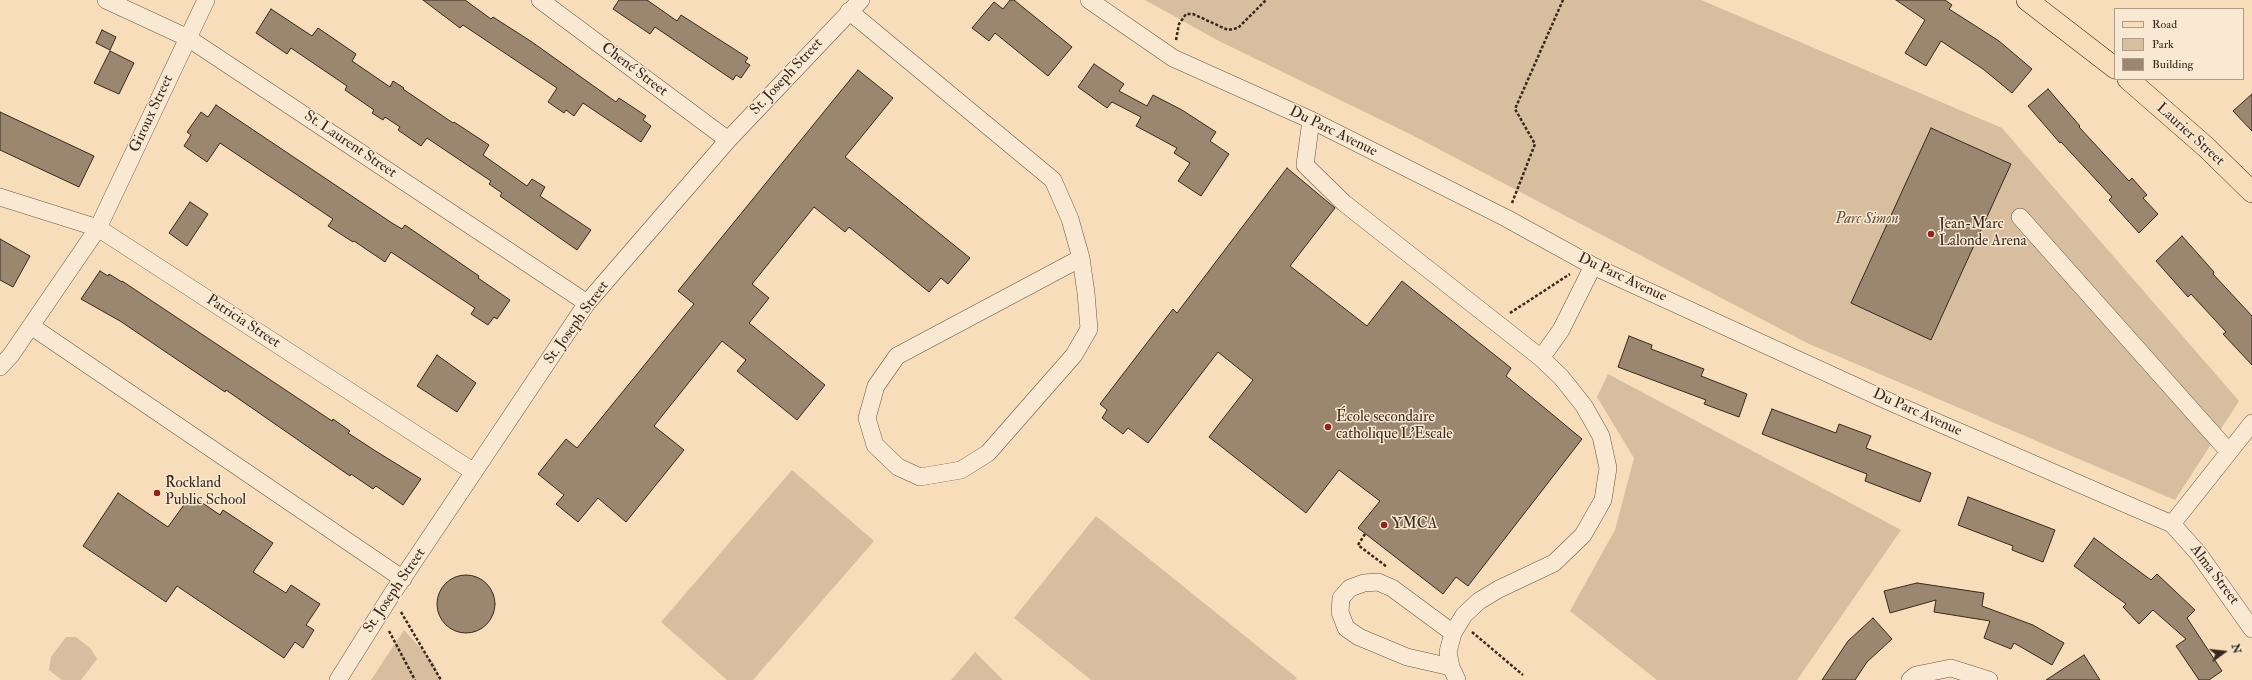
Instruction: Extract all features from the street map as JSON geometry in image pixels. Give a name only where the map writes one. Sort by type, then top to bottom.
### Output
[{"type":"main road","points":[[2027,0],[2114,67]]},
{"type":"main road","name":"Laurier Street","points":[[2129,80],[2206,148],[2252,192]]},
{"type":"street","name":"St. Laurent Street","points":[[106,0],[188,38],[587,303]]},
{"type":"street","name":"Giroux Street","points":[[0,367],[11,355],[98,228],[206,0]]},
{"type":"street","name":"Chené Street","points":[[540,0],[728,140]]},
{"type":"street","name":"Du Parc Avenue","points":[[1089,0],[1172,58],[1311,120],[1506,218],[1593,266],[1894,403],[2172,524]]},
{"type":"street","name":"St. Joseph Street","points":[[338,680],[403,579],[587,303],[728,140],[855,6]]},
{"type":"street","points":[[855,6],[1053,180],[1070,219],[1081,258],[1089,329],[1074,355],[988,453],[961,470],[920,477],[898,467],[875,445],[867,418],[876,386],[897,356],[1081,258]]},
{"type":"street","points":[[1311,120],[1305,165],[1344,203],[1541,358],[1561,377],[1584,406],[1601,436],[1608,468],[1603,500],[1583,535],[1554,563],[1499,589],[1479,601],[1464,615],[1456,628],[1448,652],[1454,674]]},
{"type":"street","name":"Patricia Street","points":[[0,197],[98,228],[474,472]]},
{"type":"street","points":[[2020,217],[2229,452]]},
{"type":"street","points":[[1541,358],[1561,330],[1593,266]]},
{"type":"street","points":[[31,326],[403,579]]},
{"type":"street","points":[[2172,524],[2252,423]]},
{"type":"street","name":"Alma Street","points":[[2172,524],[2198,553],[2252,629]]},
{"type":"street","points":[[1454,674],[1407,657],[1359,637],[1346,628],[1340,612],[1341,598],[1350,588],[1364,583],[1378,582],[1392,588],[1456,628]]},
{"type":"street","points":[[1910,680],[1916,675],[1950,668],[1989,680]]},
{"type":"path","points":[[1172,58],[1179,24],[1186,14],[1193,14],[1228,30],[1238,28],[1266,0]]},
{"type":"path","points":[[1506,218],[1535,144],[1515,109],[1562,0]]},
{"type":"path","points":[[1496,322],[1575,271]]},
{"type":"path","points":[[401,612],[441,680]]},
{"type":"path","points":[[1456,628],[1523,675]]},
{"type":"path","points":[[388,630],[415,680]]},
{"type":"green space","name":"Parc Simon","points":[[1145,0],[1701,0],[2002,128],[2239,401],[2175,500],[1807,343],[1412,135],[1219,41]]},
{"type":"green space","points":[[1608,374],[1901,530],[1797,680],[1657,680],[1570,611],[1615,530],[1634,458],[1597,397]]},
{"type":"green space","points":[[792,470],[874,541],[753,680],[727,680],[661,622]]},
{"type":"green space","points":[[1096,516],[1297,678],[1295,680],[1091,680],[1014,618]]},
{"type":"green space","points":[[404,630],[434,663],[441,680],[371,680]]},
{"type":"green space","points":[[66,637],[76,637],[91,649],[97,659],[81,680],[62,680],[49,670],[51,657]]},
{"type":"green space","points":[[975,652],[1003,680],[951,680]]},
{"type":"building","points":[[423,0],[465,0],[491,19],[493,17],[532,42],[616,102],[619,98],[646,116],[643,120],[651,126],[641,142],[583,103],[574,116],[566,110],[564,113],[548,102],[557,88],[463,25],[460,28]]},
{"type":"building","points":[[619,0],[647,0],[677,21],[681,15],[748,58],[745,62],[750,65],[741,78],[736,75],[733,80],[655,27],[650,34],[613,9]]},
{"type":"building","points":[[1010,0],[1014,0],[1072,47],[1048,76],[995,33],[989,41],[972,28],[994,2],[1003,9]]},
{"type":"building","points":[[1896,0],[1945,0],[1952,5],[1949,9],[1999,41],[2032,69],[2012,93],[1983,69],[1941,41],[1926,66],[1905,53],[1925,20]]},
{"type":"building","points":[[271,9],[312,36],[318,28],[356,54],[352,61],[390,87],[393,81],[453,123],[454,122],[489,145],[483,155],[527,186],[532,179],[545,187],[540,196],[591,230],[577,250],[500,196],[502,193],[489,184],[491,181],[427,138],[421,146],[398,130],[400,127],[385,117],[383,120],[372,113],[374,110],[345,90],[347,86],[291,48],[287,54],[256,33]]},
{"type":"building","points":[[102,30],[116,37],[110,50],[96,43]]},
{"type":"building","points":[[110,51],[134,63],[119,94],[94,83]]},
{"type":"building","points":[[1094,64],[1124,84],[1119,91],[1147,106],[1153,95],[1182,110],[1216,132],[1210,141],[1229,154],[1201,196],[1178,181],[1190,163],[1174,153],[1177,148],[1136,126],[1141,117],[1112,102],[1107,108],[1078,87]]},
{"type":"building","points":[[858,70],[893,98],[845,157],[970,258],[948,284],[941,278],[929,292],[849,227],[845,232],[814,207],[752,284],[769,298],[749,323],[825,385],[797,420],[737,371],[746,360],[722,341],[654,426],[684,450],[626,522],[598,498],[578,522],[556,504],[564,495],[538,474],[566,439],[577,448],[694,304],[678,291]]},
{"type":"building","points":[[2048,89],[2080,126],[2079,127],[2129,181],[2132,178],[2147,195],[2143,198],[2158,214],[2139,233],[2109,200],[2112,197],[2061,142],[2060,143],[2028,106]]},
{"type":"building","points":[[2252,94],[2252,131],[2233,111]]},
{"type":"building","points":[[216,105],[392,223],[402,229],[405,225],[479,276],[478,278],[510,300],[497,319],[494,317],[488,325],[471,314],[475,308],[391,252],[385,262],[354,241],[353,242],[328,226],[333,219],[220,143],[207,162],[184,146],[191,135],[187,132],[201,112],[208,117]]},
{"type":"building","points":[[0,112],[94,156],[79,187],[0,150]]},
{"type":"building","name":"Jean-Marc Lalonde Arena","points":[[1931,128],[2011,164],[1931,340],[1851,303]]},
{"type":"building","points":[[1287,168],[1335,208],[1290,266],[1367,326],[1402,281],[1511,368],[1506,376],[1582,439],[1468,586],[1456,577],[1443,594],[1358,528],[1380,501],[1339,470],[1306,513],[1209,437],[1253,380],[1218,352],[1148,443],[1128,428],[1123,434],[1102,418],[1107,410],[1100,404],[1173,309],[1177,313]]},
{"type":"building","points":[[190,202],[208,214],[187,246],[169,233]]},
{"type":"building","points":[[2182,236],[2214,272],[2213,274],[2252,316],[2252,365],[2223,334],[2226,332],[2191,294],[2188,297],[2156,261]]},
{"type":"building","points":[[0,239],[30,256],[13,287],[0,280]]},
{"type":"building","points":[[100,271],[108,276],[109,274],[122,281],[332,421],[333,419],[350,431],[348,433],[421,479],[403,505],[376,486],[373,489],[351,474],[350,476],[226,390],[225,392],[120,321],[81,299]]},
{"type":"building","points":[[1629,336],[1652,345],[1651,349],[1704,369],[1701,376],[1747,394],[1739,417],[1704,404],[1706,400],[1618,367]]},
{"type":"building","points":[[437,355],[476,383],[457,412],[417,386]]},
{"type":"building","points":[[1772,409],[1836,433],[1839,424],[1871,436],[1866,448],[1931,473],[1920,502],[1865,481],[1867,474],[1762,434]]},
{"type":"building","points":[[118,493],[168,527],[191,495],[220,515],[223,510],[273,543],[253,572],[286,593],[291,585],[320,604],[306,625],[314,630],[303,648],[295,642],[284,658],[177,586],[166,602],[83,546]]},
{"type":"building","points":[[1968,497],[2055,530],[2043,562],[2012,550],[2013,546],[1958,525]]},
{"type":"building","points":[[2094,538],[2151,580],[2157,574],[2195,610],[2187,618],[2222,671],[2209,680],[2199,680],[2176,646],[2186,639],[2153,610],[2139,624],[2123,607],[2126,604],[2074,566]]},
{"type":"building","points":[[466,575],[482,580],[490,588],[495,604],[490,620],[482,628],[466,633],[450,628],[442,620],[437,604],[442,588],[450,580]]},
{"type":"building","points":[[1917,583],[1984,593],[1982,606],[2033,625],[2064,643],[2052,665],[2014,643],[2011,649],[1984,638],[1990,621],[1934,612],[1936,600],[1890,613],[1884,591]]},
{"type":"building","points":[[1873,618],[1892,639],[1867,662],[1855,680],[1822,680],[1848,641]]},
{"type":"building","points":[[2084,655],[2100,680],[2046,680]]},
{"type":"place","name":"Jean-Marc Lalonde Arena","points":[[1931,234]]},
{"type":"place","name":"École secondaire catholique L'Escale","points":[[1328,427]]},
{"type":"place","name":"Rockland Public School","points":[[157,493]]},
{"type":"place","name":"YMCA","points":[[1384,525]]}]
